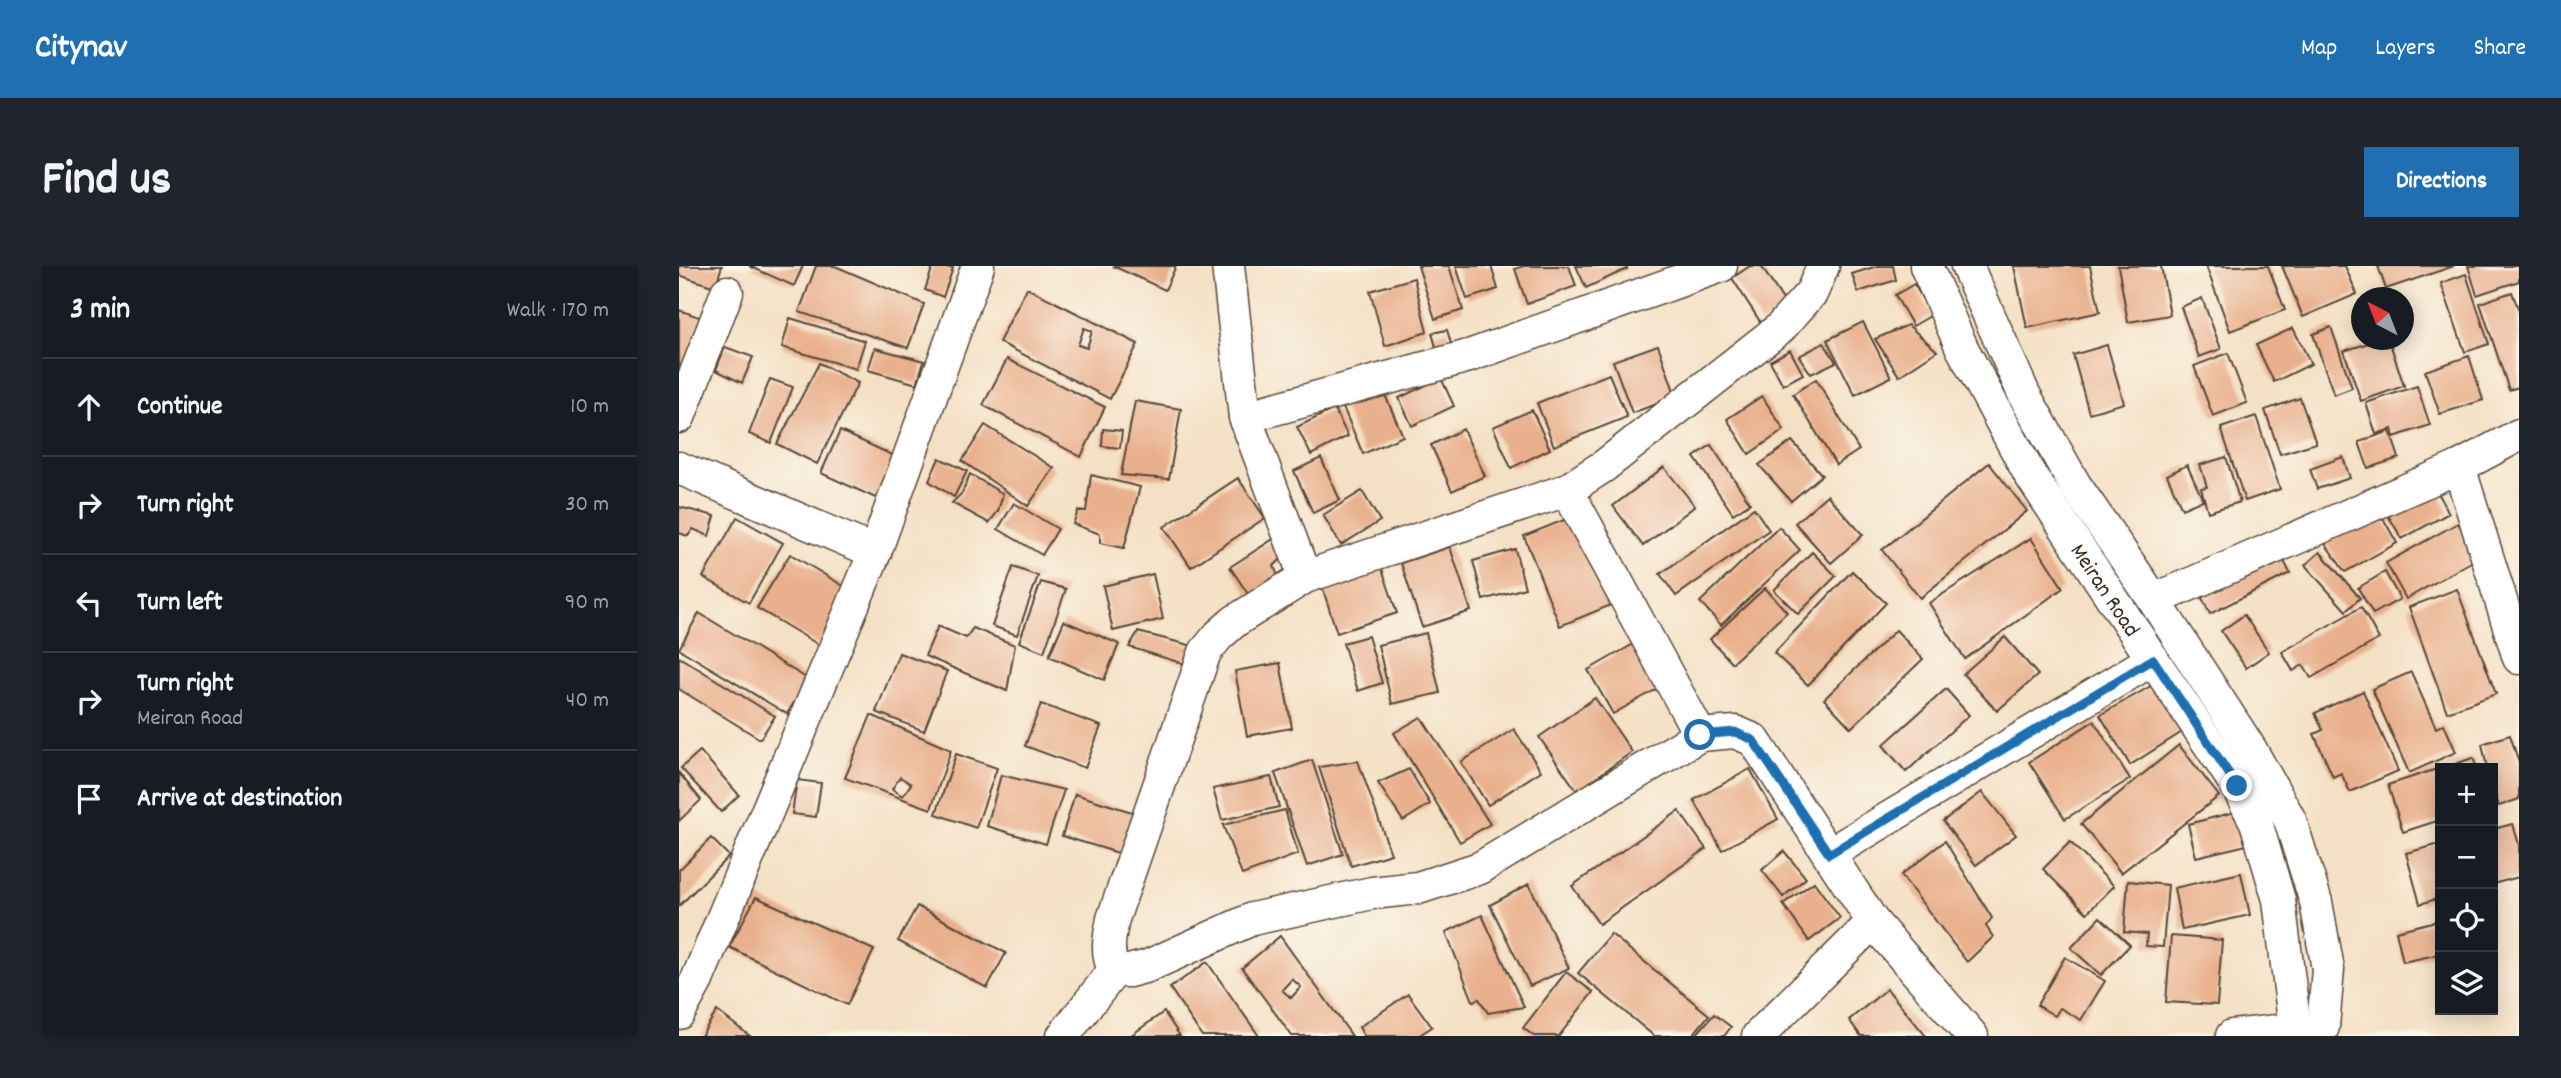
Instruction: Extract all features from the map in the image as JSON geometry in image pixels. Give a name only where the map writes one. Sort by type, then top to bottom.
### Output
[{"type":"street","points":[[679,1013],[688,976],[875,552],[978,266]]},
{"type":"street","points":[[1227,266],[1245,417],[1305,577]]},
{"type":"street","points":[[1245,417],[1469,356],[1721,266]]},
{"type":"street","points":[[1114,971],[1108,957],[1108,939],[1113,919],[1205,652],[1219,635],[1235,621],[1305,577],[1567,490],[1604,466],[1780,328],[1812,292],[1823,266]]},
{"type":"street","name":"Meiran Road","points":[[1926,266],[1962,348],[2029,472],[2076,547],[2237,786],[2256,822],[2279,900],[2305,1033],[2322,1027],[2327,970],[2316,902],[2290,820],[2251,750],[2154,600],[2075,485],[2024,394],[1967,266]]},
{"type":"street","points":[[679,417],[727,292]]},
{"type":"street","points":[[2154,600],[2459,467],[2519,435]]},
{"type":"street","points":[[2459,467],[2519,658]]},
{"type":"street","points":[[679,468],[875,552]]},
{"type":"street","points":[[1567,490],[1700,735]]},
{"type":"street","points":[[1829,854],[2153,659]]},
{"type":"street","points":[[1114,971],[1129,971],[1148,966],[1252,919],[1372,894],[1418,888],[1480,868],[1700,735],[1735,732],[1753,740],[1873,922],[1972,1036]]},
{"type":"street","points":[[1758,1036],[1873,922]]},
{"type":"street","points":[[1063,1036],[1114,971]]},
{"type":"street","points":[[2232,1036],[2305,1033]]},
{"type":"building","points":[[679,266],[722,266],[715,287],[679,275]]},
{"type":"building","points":[[749,266],[803,266],[794,286]]},
{"type":"building","points":[[816,266],[835,266],[924,304],[908,348],[799,312]]},
{"type":"building","points":[[933,266],[953,268],[943,297],[925,290]]},
{"type":"building","points":[[1113,266],[1176,266],[1165,290]]},
{"type":"building","points":[[1418,266],[1449,266],[1463,310],[1435,319]]},
{"type":"building","points":[[1456,266],[1491,266],[1498,289],[1467,299]]},
{"type":"building","points":[[1524,266],[1569,266],[1576,286],[1527,304],[1515,269]]},
{"type":"building","points":[[1576,266],[1626,266],[1627,269],[1586,288]]},
{"type":"building","points":[[1750,266],[1761,266],[1787,306],[1761,323],[1732,278]]},
{"type":"building","points":[[1877,266],[1893,266],[1896,280],[1858,292],[1852,274]]},
{"type":"building","points":[[2014,266],[2090,266],[2100,312],[2027,328]]},
{"type":"building","points":[[2118,266],[2161,266],[2170,315],[2128,322]]},
{"type":"building","points":[[2206,266],[2268,266],[2285,310],[2230,331]]},
{"type":"building","points":[[2282,266],[2345,266],[2354,287],[2351,287],[2351,297],[2303,317]]},
{"type":"building","points":[[2378,266],[2454,266],[2392,287],[2385,287]]},
{"type":"building","points":[[2468,266],[2519,266],[2519,281],[2477,295]]},
{"type":"building","points":[[2466,274],[2489,344],[2465,352],[2441,283]]},
{"type":"building","points":[[1414,278],[1427,332],[1385,346],[1370,291]]},
{"type":"building","points":[[1914,284],[1932,315],[1913,326],[1895,295]]},
{"type":"building","points":[[1027,288],[1138,344],[1110,399],[999,342]],"holes":[[[1084,328],[1092,331],[1087,348],[1078,345]]]},
{"type":"building","points":[[2512,292],[2519,311],[2519,387],[2509,390],[2480,303]]},
{"type":"building","points":[[2202,298],[2221,349],[2199,357],[2181,307]]},
{"type":"building","points":[[679,310],[702,318],[679,379]]},
{"type":"building","points":[[790,318],[865,341],[856,369],[782,347]]},
{"type":"building","points":[[1863,322],[1891,377],[1855,395],[1827,340]]},
{"type":"building","points":[[1908,325],[1937,351],[1899,376],[1875,339]]},
{"type":"building","points":[[2331,327],[2352,388],[2334,395],[2313,334]]},
{"type":"building","points":[[2293,328],[2311,364],[2274,382],[2256,345]]},
{"type":"building","points":[[1447,330],[1453,350],[1438,354],[1432,333]]},
{"type":"building","points":[[1824,343],[1836,362],[1811,374],[1799,356]]},
{"type":"building","points":[[1658,345],[1676,397],[1632,413],[1613,361]]},
{"type":"building","points":[[2107,345],[2124,403],[2089,413],[2073,355]]},
{"type":"building","points":[[725,347],[753,357],[742,383],[716,370]]},
{"type":"building","points":[[875,348],[924,361],[917,384],[868,370]]},
{"type":"building","points":[[2351,349],[2392,350],[2404,386],[2361,401],[2344,351]]},
{"type":"building","points":[[1790,350],[1803,374],[1783,385],[1770,361]]},
{"type":"building","points":[[2228,353],[2247,403],[2213,416],[2194,366]]},
{"type":"building","points":[[2469,356],[2483,400],[2440,414],[2425,371]]},
{"type":"building","points":[[1007,359],[1105,407],[1081,457],[983,405]]},
{"type":"building","points":[[819,363],[858,383],[817,464],[777,444]]},
{"type":"building","points":[[1609,374],[1627,417],[1554,446],[1537,403]]},
{"type":"building","points":[[1441,378],[1454,406],[1412,426],[1399,398]]},
{"type":"building","points":[[770,379],[793,387],[771,443],[749,434]]},
{"type":"building","points":[[1816,379],[1859,450],[1836,465],[1793,394]]},
{"type":"building","points":[[2417,386],[2430,425],[2394,437],[2392,429],[2376,434],[2366,403]]},
{"type":"building","points":[[1382,388],[1403,436],[1363,454],[1342,405]]},
{"type":"building","points":[[1762,396],[1784,430],[1749,454],[1727,419]]},
{"type":"building","points":[[2300,398],[2316,443],[2280,454],[2265,410]]},
{"type":"building","points":[[1135,401],[1181,409],[1169,479],[1121,475]]},
{"type":"building","points":[[1334,409],[1348,436],[1311,455],[1297,427]]},
{"type":"building","points":[[1532,410],[1550,449],[1511,468],[1493,427]]},
{"type":"building","points":[[2256,416],[2280,489],[2245,501],[2221,428]]},
{"type":"building","points":[[985,425],[1054,468],[1028,506],[962,461]]},
{"type":"building","points":[[1103,429],[1122,431],[1120,448],[1102,446]]},
{"type":"building","points":[[1463,429],[1485,476],[1452,491],[1431,445]]},
{"type":"building","points":[[840,431],[901,459],[882,501],[821,473]]},
{"type":"building","points":[[2390,431],[2399,458],[2368,468],[2359,442]]},
{"type":"building","points":[[1792,441],[1822,475],[1791,501],[1759,465]]},
{"type":"building","points":[[1711,445],[1750,503],[1733,514],[1694,457]]},
{"type":"building","points":[[2226,457],[2240,502],[2208,512],[2201,488],[2207,487],[2200,465]]},
{"type":"building","points":[[2343,457],[2350,478],[2317,489],[2310,469]]},
{"type":"building","points":[[939,458],[967,471],[954,497],[929,481]]},
{"type":"building","points":[[1321,458],[1340,500],[1313,513],[1294,471]]},
{"type":"building","points":[[1989,463],[2027,511],[1920,598],[1882,550]]},
{"type":"building","points":[[2187,465],[2203,500],[2182,509],[2167,475]]},
{"type":"building","points":[[1664,467],[1695,506],[1643,546],[1613,506]]},
{"type":"building","points":[[970,474],[1003,494],[998,511],[989,523],[952,503],[962,493]]},
{"type":"building","points":[[1091,475],[1140,487],[1124,548],[1100,543],[1100,534],[1073,524],[1078,511],[1086,511]]},
{"type":"building","points":[[1238,478],[1265,518],[1191,567],[1164,527]]},
{"type":"building","points":[[2435,487],[2449,513],[2402,539],[2388,515]]},
{"type":"building","points":[[1362,491],[1380,521],[1341,545],[1323,515]]},
{"type":"building","points":[[1827,495],[1863,535],[1831,563],[1795,523]]},
{"type":"building","points":[[1014,503],[1058,529],[1042,555],[998,529]]},
{"type":"building","points":[[679,507],[715,516],[709,536],[693,529],[688,536],[679,533]]},
{"type":"building","points":[[1754,508],[1769,530],[1676,596],[1660,574]]},
{"type":"building","points":[[2379,511],[2397,543],[2345,572],[2324,542]]},
{"type":"building","points":[[1574,516],[1611,605],[1560,626],[1524,536]]},
{"type":"building","points":[[737,517],[783,543],[749,603],[703,577]]},
{"type":"building","points":[[2458,523],[2478,558],[2406,599],[2386,563]]},
{"type":"building","points":[[1779,527],[1800,550],[1721,625],[1700,602]]},
{"type":"building","points":[[1275,538],[1285,555],[1274,566],[1279,579],[1250,597],[1230,567]]},
{"type":"building","points":[[2031,538],[2063,588],[1965,659],[1929,603]]},
{"type":"building","points":[[1450,547],[1471,611],[1422,627],[1401,563]]},
{"type":"building","points":[[1515,549],[1525,588],[1483,600],[1473,561]]},
{"type":"building","points":[[2278,549],[2290,573],[2210,614],[2198,590]]},
{"type":"building","points":[[1812,552],[1836,576],[1798,614],[1774,590]]},
{"type":"building","points":[[2320,552],[2360,598],[2346,611],[2305,565]]},
{"type":"building","points":[[790,554],[852,591],[819,645],[757,608]]},
{"type":"building","points":[[1378,557],[1397,613],[1337,633],[1319,577]]},
{"type":"building","points":[[1013,567],[1038,576],[1017,635],[992,626]]},
{"type":"building","points":[[1852,571],[1886,603],[1808,685],[1774,653]]},
{"type":"building","points":[[2385,572],[2400,599],[2373,614],[2358,588]]},
{"type":"building","points":[[1153,574],[1163,619],[1113,631],[1103,586]]},
{"type":"building","points":[[1041,582],[1066,589],[1044,652],[1019,642]]},
{"type":"building","points":[[1765,588],[1787,612],[1732,663],[1710,639]]},
{"type":"building","points":[[2457,589],[2496,694],[2447,712],[2409,607]]},
{"type":"building","points":[[2361,607],[2379,639],[2311,678],[2303,665],[2293,671],[2282,652]]},
{"type":"building","points":[[699,613],[808,679],[787,714],[679,649]]},
{"type":"building","points":[[2244,615],[2269,652],[2246,668],[2221,631]]},
{"type":"building","points":[[1064,621],[1119,644],[1104,680],[1049,656]]},
{"type":"building","points":[[938,626],[966,638],[973,628],[1015,645],[1007,691],[925,656]]},
{"type":"building","points":[[1896,630],[1923,659],[1851,728],[1824,699]]},
{"type":"building","points":[[1138,632],[1197,647],[1191,666],[1129,647]]},
{"type":"building","points":[[1426,633],[1440,693],[1392,704],[1378,645]]},
{"type":"building","points":[[1368,636],[1382,683],[1358,691],[1343,643]]},
{"type":"building","points":[[2005,637],[2038,675],[1997,711],[1963,674]]},
{"type":"building","points":[[1637,642],[1662,686],[1613,714],[1588,670]]},
{"type":"building","points":[[899,653],[947,671],[924,731],[876,712]]},
{"type":"building","points":[[679,657],[775,716],[760,739],[679,689]]},
{"type":"building","points":[[1280,663],[1292,728],[1247,736],[1235,671]]},
{"type":"building","points":[[2411,672],[2436,728],[2444,724],[2456,752],[2409,773],[2372,689]]},
{"type":"building","points":[[2158,682],[2187,729],[2130,765],[2100,715]]},
{"type":"building","points":[[1946,689],[1969,715],[1906,772],[1883,745]]},
{"type":"building","points":[[2363,691],[2398,771],[2350,792],[2341,773],[2333,777],[2314,734],[2323,730],[2315,713]]},
{"type":"building","points":[[1595,698],[1632,752],[1577,791],[1539,737]]},
{"type":"building","points":[[1041,704],[1101,726],[1085,768],[1025,746]]},
{"type":"building","points":[[871,715],[951,750],[931,809],[845,778]],"holes":[[[900,777],[911,784],[903,796],[892,789]]]},
{"type":"building","points":[[1421,717],[1490,824],[1460,842],[1394,733]]},
{"type":"building","points":[[2094,721],[2130,779],[2065,819],[2029,762]]},
{"type":"building","points":[[1514,729],[1541,771],[1488,805],[1461,762]]},
{"type":"building","points":[[2510,735],[2519,763],[2519,799],[2499,806],[2498,763],[2486,763],[2482,744]]},
{"type":"building","points":[[2179,745],[2219,796],[2121,873],[2081,824]]},
{"type":"building","points":[[700,751],[739,795],[721,812],[681,768]]},
{"type":"building","points":[[956,754],[997,768],[976,828],[936,814]]},
{"type":"building","points":[[2473,758],[2475,763],[2458,763]]},
{"type":"building","points":[[1312,760],[1343,854],[1307,866],[1275,773]]},
{"type":"building","points":[[1358,761],[1391,854],[1351,866],[1319,767]]},
{"type":"building","points":[[1409,769],[1430,804],[1403,821],[1378,783]]},
{"type":"building","points":[[1750,769],[1778,819],[1722,850],[1694,800]]},
{"type":"building","points":[[2435,770],[2435,822],[2403,832],[2388,785]]},
{"type":"building","points":[[679,773],[701,800],[679,821]]},
{"type":"building","points":[[1001,775],[1064,790],[1046,844],[987,826]]},
{"type":"building","points":[[1271,777],[1279,807],[1222,820],[1213,789]]},
{"type":"building","points":[[797,780],[821,783],[816,817],[792,814]]},
{"type":"building","points":[[1982,792],[2016,835],[1976,865],[1943,821]]},
{"type":"building","points":[[1075,794],[1138,814],[1125,855],[1062,836]]},
{"type":"building","points":[[1285,810],[1298,854],[1242,875],[1223,825]]},
{"type":"building","points":[[2243,810],[2251,844],[2196,857],[2188,824]]},
{"type":"building","points":[[1679,811],[1706,849],[1599,924],[1572,886]]},
{"type":"building","points":[[2513,824],[2519,845],[2519,877],[2498,883],[2498,828]]},
{"type":"building","points":[[711,838],[729,856],[679,906],[679,870]]},
{"type":"building","points":[[1945,841],[1992,918],[1986,926],[1993,937],[1967,962],[1901,875]]},
{"type":"building","points":[[2070,842],[2114,886],[2087,913],[2043,869]]},
{"type":"building","points":[[2435,845],[2435,900],[2420,904],[2406,853]]},
{"type":"building","points":[[1784,851],[1806,878],[1783,897],[1762,870]]},
{"type":"building","points":[[2241,873],[2250,915],[2182,930],[2174,888]]},
{"type":"building","points":[[2128,881],[2168,885],[2163,947],[2146,946],[2147,934],[2124,932]]},
{"type":"building","points":[[1814,882],[1840,918],[1809,941],[1783,904]]},
{"type":"building","points":[[1529,884],[1569,968],[1530,986],[1490,905]]},
{"type":"building","points":[[756,897],[874,950],[847,1005],[729,947]]},
{"type":"building","points":[[917,906],[1006,953],[987,988],[898,941]]},
{"type":"building","points":[[1482,915],[1524,1007],[1488,1013],[1479,999],[1473,1001],[1446,932]]},
{"type":"building","points":[[2100,917],[2130,945],[2101,975],[2071,948]]},
{"type":"building","points":[[2435,921],[2435,955],[2403,962],[2396,931]]},
{"type":"building","points":[[1611,934],[1709,1015],[1692,1036],[1654,1036],[1578,973]]},
{"type":"building","points":[[1280,936],[1352,1036],[1292,1036],[1242,968]],"holes":[[[1292,979],[1301,987],[1291,998],[1282,990]]]},
{"type":"building","points":[[2171,936],[2222,940],[2217,1005],[2166,1002]]},
{"type":"building","points":[[2065,957],[2105,981],[2081,1020],[2060,1008],[2055,1016],[2037,1005]]},
{"type":"building","points":[[1207,962],[1259,1036],[1202,1036],[1170,988]]},
{"type":"building","points":[[1566,972],[1593,992],[1559,1036],[1534,1036],[1523,1028]]},
{"type":"building","points":[[1887,989],[1926,1036],[1861,1036],[1849,1020]]},
{"type":"building","points":[[1408,994],[1432,1027],[1418,1036],[1364,1036],[1359,1027]]},
{"type":"building","points":[[717,1011],[750,1036],[701,1036]]},
{"type":"building","points":[[1164,1012],[1180,1036],[1130,1036]]},
{"type":"building","points":[[1714,1014],[1731,1027],[1724,1036],[1695,1036]]},
{"type":"route","points":[[1700,735],[1735,732],[1753,740],[1829,854],[2153,659],[2237,786]]}]
